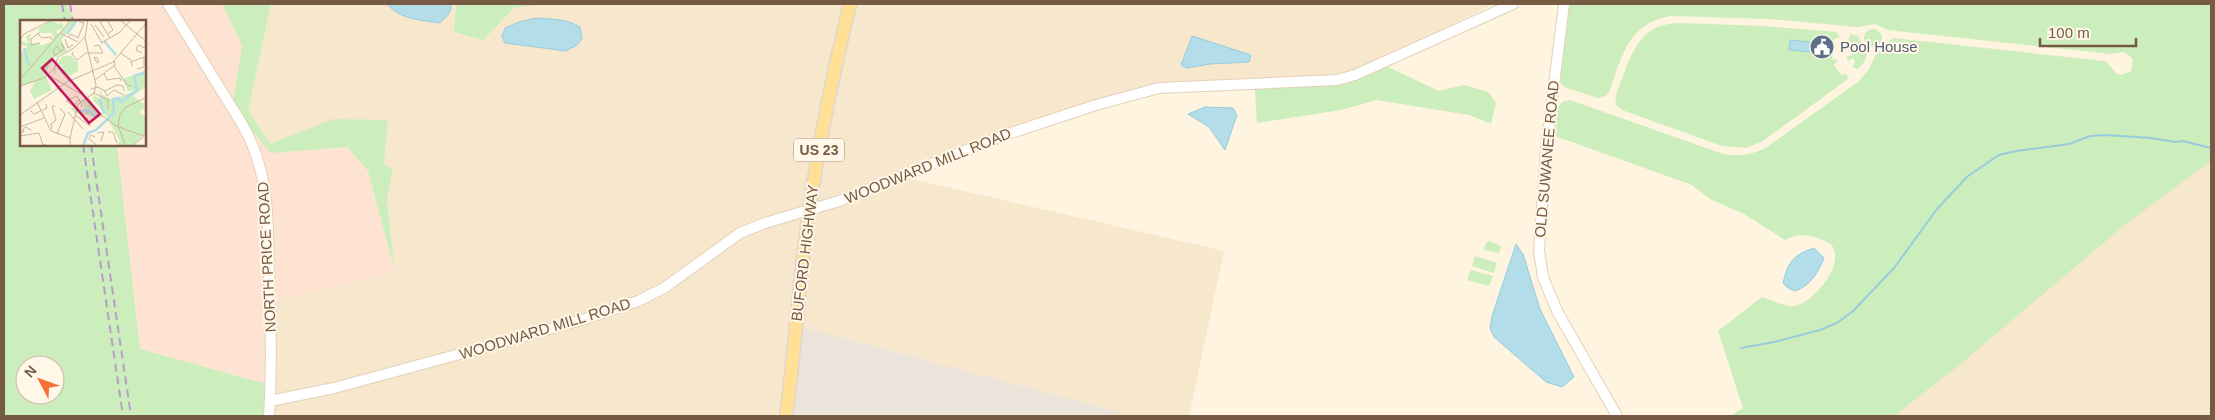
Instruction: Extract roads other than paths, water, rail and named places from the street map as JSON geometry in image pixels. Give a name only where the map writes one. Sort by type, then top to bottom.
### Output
[{"type":"main road","name":"BUFORD HIGHWAY","points":[[786,416],[791,386],[801,271],[818,156],[850,4]]},
{"type":"street","name":"NORTH PRICE ROAD","points":[[168,4],[254,144],[261,168],[267,202],[269,241],[269,416]]},
{"type":"street","name":"WOODWARD MILL ROAD","points":[[270,401],[334,388],[472,351],[585,319],[638,301],[664,288],[740,233],[765,223],[810,211],[1005,134],[1096,105],[1159,88],[1315,82],[1355,75],[1513,4]]},
{"type":"street","name":"OLD SUWANEE ROAD","points":[[1564,4],[1546,149],[1539,251],[1543,278],[1557,312],[1617,416]]},
{"type":"water","points":[[387,4],[451,4],[451,10],[439,23],[404,16]]},
{"type":"water","points":[[536,18],[559,20],[575,24],[580,27],[582,39],[577,45],[566,51],[505,43],[502,37],[505,28]]},
{"type":"water","points":[[1192,36],[1251,55],[1249,62],[1210,64],[1187,68],[1181,65]]},
{"type":"water","points":[[1790,40],[1812,42],[1811,52],[1789,50]]},
{"type":"water","points":[[1205,107],[1233,108],[1237,115],[1225,150],[1209,127],[1188,114]]},
{"type":"water","points":[[1516,244],[1523,254],[1540,309],[1574,377],[1562,387],[1546,382],[1494,337],[1490,328],[1492,316]]},
{"type":"water","points":[[1814,248],[1824,258],[1816,274],[1800,289],[1795,291],[1788,288],[1783,283],[1789,265],[1801,253]]},
{"type":"waterway","points":[[1741,348],[1774,342],[1820,330],[1837,323],[1853,311],[1894,268],[1937,209],[1968,176],[1999,155],[2069,144],[2090,136],[2106,135],[2151,138],[2175,142],[2183,141],[2211,148]]},
{"type":"railway","points":[[62,4],[65,20]]},
{"type":"railway","points":[[70,4],[73,20]]},
{"type":"railway","points":[[83,146],[123,416]]},
{"type":"railway","points":[[91,146],[131,416]]},
{"type":"place","name":"Pool House","points":[[1822,47]]}]
